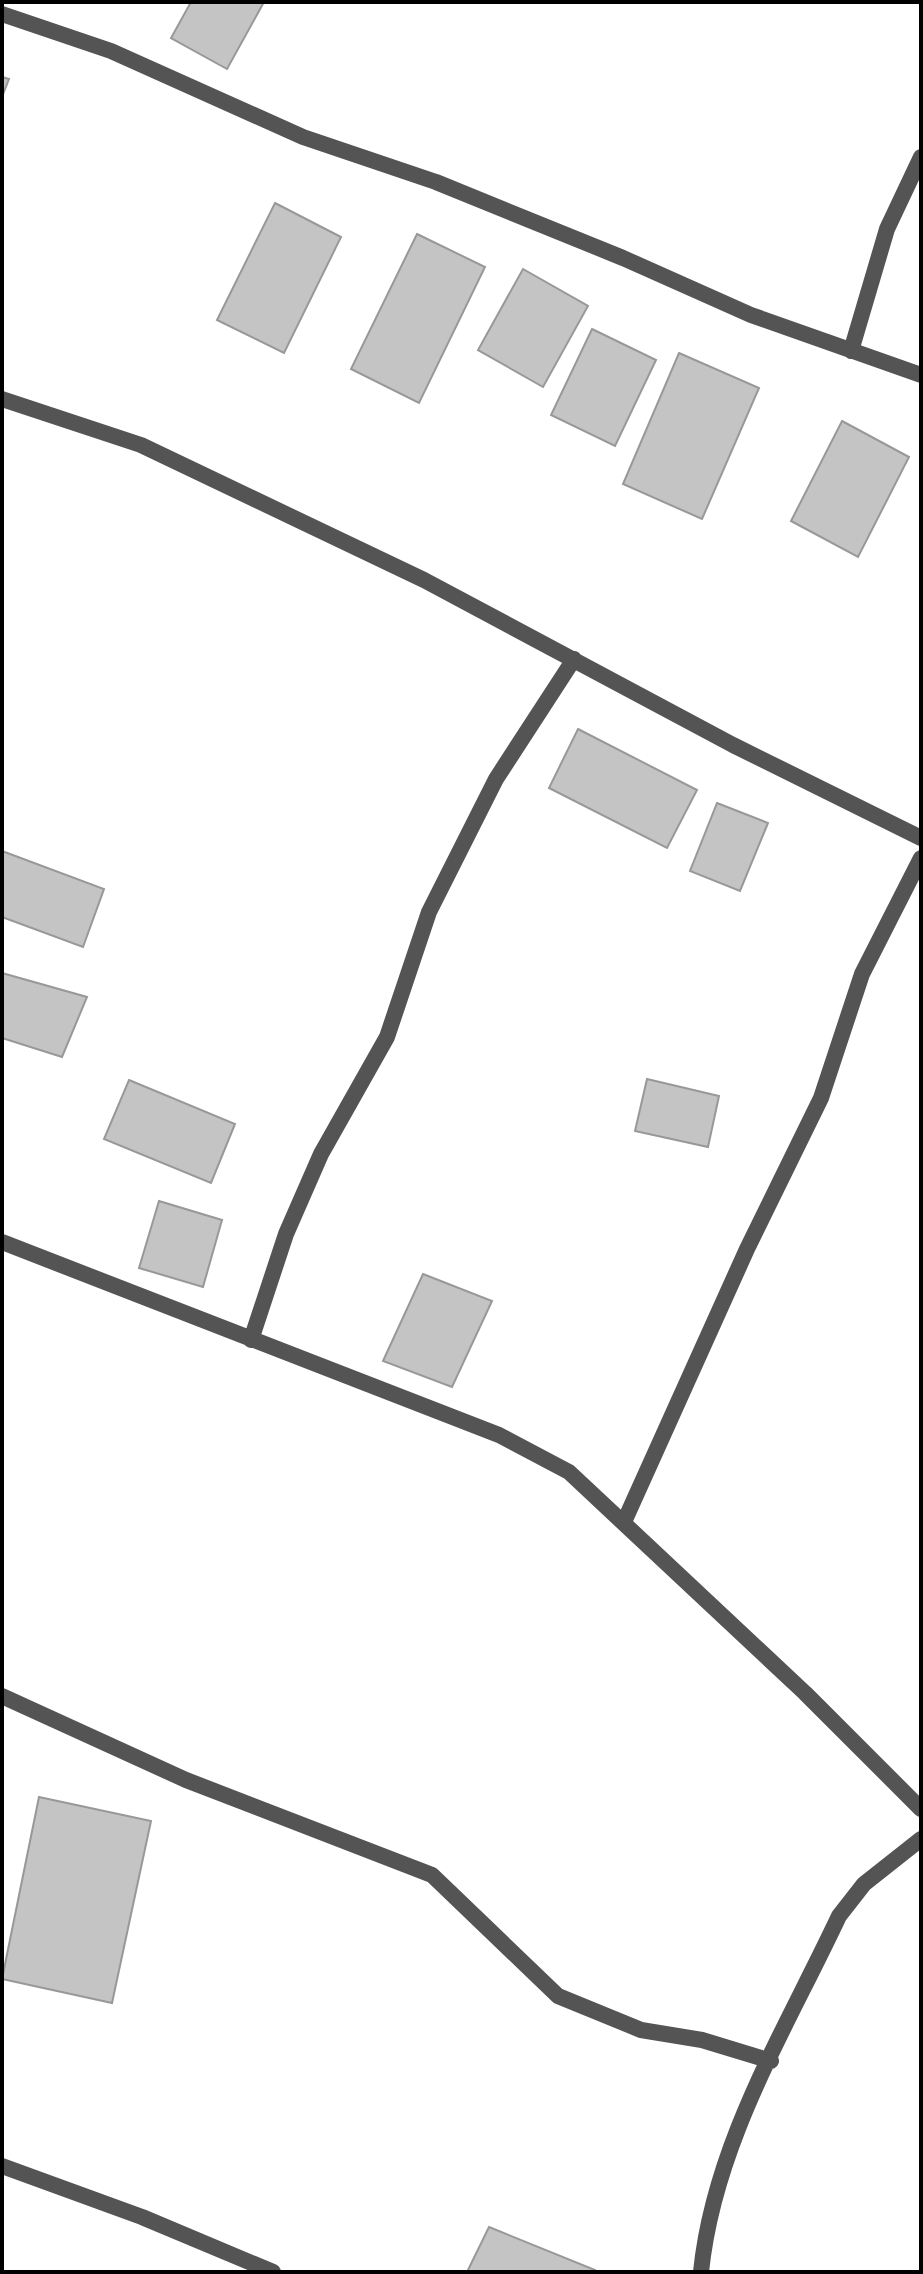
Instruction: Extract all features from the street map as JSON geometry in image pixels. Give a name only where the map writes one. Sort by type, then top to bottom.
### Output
[{"type":"street","points":[[2,14],[111,51],[303,137],[436,182],[623,258],[751,315],[921,375]]},
{"type":"street","points":[[851,351],[887,229],[921,157]]},
{"type":"street","points":[[2,399],[141,445],[424,580],[733,745],[921,838]]},
{"type":"street","points":[[251,1340],[286,1234],[321,1154],[387,1037],[429,912],[496,779],[574,659]]},
{"type":"street","points":[[624,1522],[747,1249],[821,1098],[862,974],[921,858]]},
{"type":"street","points":[[2,1242],[499,1435],[569,1472],[921,1809]]},
{"type":"street","points":[[2,1696],[186,1780],[432,1875],[558,1996],[641,2030],[702,2040],[771,2061]]},
{"type":"street","points":[[701,2272],[706,2223],[728,2149],[839,1916],[864,1884],[921,1839]]},
{"type":"street","points":[[2,2166],[142,2217],[273,2272]]},
{"type":"building","points":[[191,2],[264,2],[227,69],[171,38]]},
{"type":"building","points":[[2,77],[9,79],[2,97]]},
{"type":"building","points":[[275,203],[341,237],[284,353],[217,320]]},
{"type":"building","points":[[417,234],[485,267],[419,403],[351,369]]},
{"type":"building","points":[[523,269],[588,306],[543,387],[478,350]]},
{"type":"building","points":[[592,329],[656,360],[615,446],[551,415]]},
{"type":"building","points":[[679,353],[759,388],[702,519],[623,484]]},
{"type":"building","points":[[842,421],[909,457],[858,557],[791,521]]},
{"type":"building","points":[[578,729],[697,790],[667,848],[549,788]]},
{"type":"building","points":[[717,803],[768,823],[740,891],[690,871]]},
{"type":"building","points":[[2,851],[104,889],[83,947],[2,917]]},
{"type":"building","points":[[2,973],[87,997],[62,1057],[2,1038]]},
{"type":"building","points":[[647,1079],[719,1096],[708,1147],[635,1131]]},
{"type":"building","points":[[129,1080],[235,1124],[211,1183],[104,1139]]},
{"type":"building","points":[[159,1201],[222,1220],[203,1287],[139,1268]]},
{"type":"building","points":[[423,1274],[492,1301],[452,1387],[383,1361]]},
{"type":"building","points":[[39,1797],[151,1821],[112,2003],[2,1979]]},
{"type":"building","points":[[489,2227],[595,2270],[467,2272]]}]
